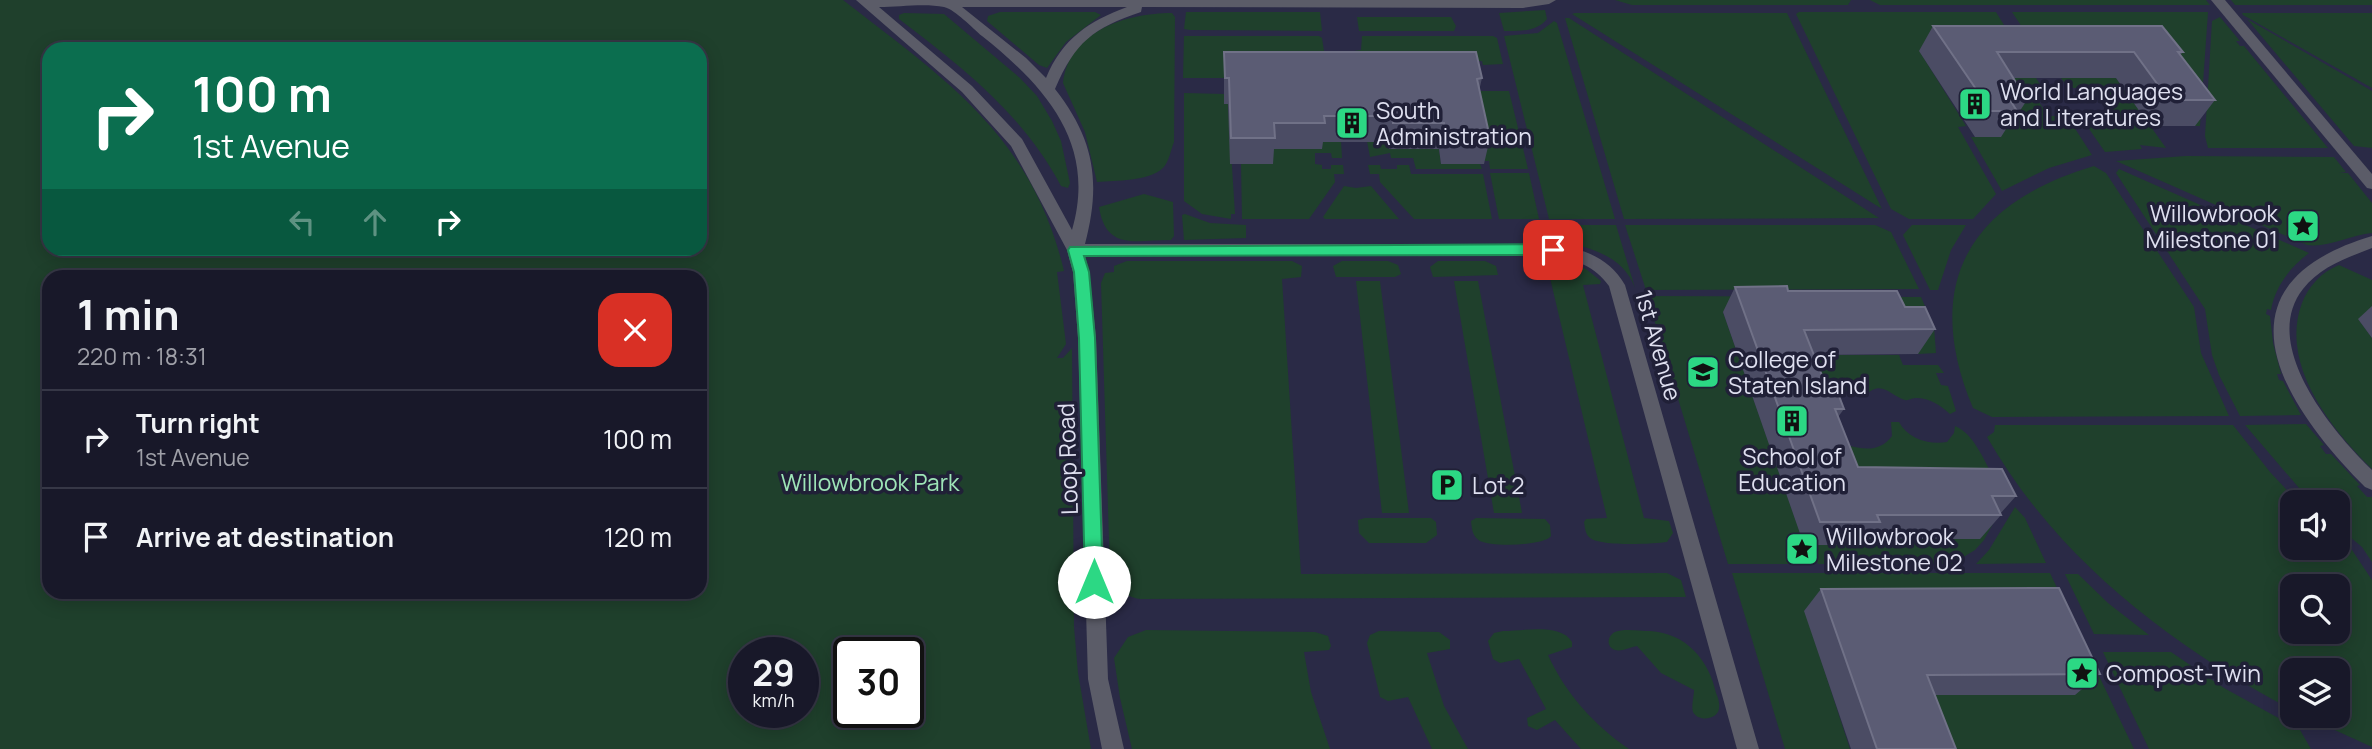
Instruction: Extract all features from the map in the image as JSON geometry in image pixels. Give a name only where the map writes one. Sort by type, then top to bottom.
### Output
[{"type":"street","points":[[865,1],[1523,4],[1549,0]]},
{"type":"street","points":[[2218,0],[2372,184]]},
{"type":"street","name":"Loop Road","points":[[865,1],[967,89],[1017,143],[1075,250],[1082,272],[1087,338],[1098,679],[1113,749]]},
{"type":"street","name":"Loop Road","points":[[947,1],[1020,60],[1063,108],[1078,134],[1086,160],[1087,199],[1075,250]]},
{"type":"street","points":[[1048,89],[1068,46],[1104,21],[1151,4]]},
{"type":"street","points":[[2372,242],[2328,257],[2301,276],[2288,295],[2282,318],[2282,345],[2291,374],[2306,405],[2329,438],[2372,482]]},
{"type":"street","name":"1st Avenue","points":[[1075,250],[1553,250],[1584,256],[1599,264],[1617,285],[1748,749]]},
{"type":"shaded area","name":"College of Staten Island","points":[[804,0],[2372,0],[2372,749],[1070,749]]},
{"type":"green space","name":"Willowbrook Park","points":[[0,0],[843,0],[950,85],[980,115],[1007,147],[1030,183],[1050,224],[1064,271],[1057,272],[1066,344],[1057,358],[1063,358],[1072,348],[1074,627],[1078,673],[1091,749],[0,749]]},
{"type":"green space","points":[[1615,0],[1851,0],[1848,5],[1632,5]]},
{"type":"green space","points":[[1870,0],[2206,0],[2210,5],[1880,5]]},
{"type":"green space","points":[[2231,0],[2372,0],[2372,5],[2235,5]]},
{"type":"green space","points":[[1545,10],[1547,19],[1543,23],[1522,31],[1504,31],[1499,13]]},
{"type":"green space","points":[[1000,12],[1095,12],[1101,15],[1066,42],[1047,68],[1039,65],[987,21],[988,16]]},
{"type":"green space","points":[[1186,12],[1320,12],[1322,31],[1190,30],[1184,29]]},
{"type":"green space","points":[[1996,12],[2020,51],[1920,52],[1966,126],[1958,127],[1996,194],[1973,219],[1909,219],[1891,209],[1796,14]]},
{"type":"green space","points":[[2012,12],[2208,12],[2200,126],[2195,126],[2160,78],[2038,51]]},
{"type":"green space","points":[[1172,13],[1175,17],[1174,142],[1167,162],[1157,173],[1149,176],[1097,182],[1085,132],[1063,83],[1068,65],[1076,50],[1102,28],[1136,17]]},
{"type":"green space","points":[[1787,13],[1882,209],[1572,14]]},
{"type":"green space","points":[[2242,13],[2372,13],[2372,88],[2243,15]]},
{"type":"green space","points":[[944,14],[1020,78],[1037,96],[1061,141],[1070,183],[1068,188],[1061,186],[1029,136],[1010,114],[946,55],[899,19],[899,15]]},
{"type":"green space","points":[[1357,17],[1451,17],[1456,26],[1454,31],[1359,31]]},
{"type":"green space","points":[[2220,17],[2240,41],[2236,41],[2240,46],[2244,46],[2328,148],[2208,148],[2205,136],[2212,21]]},
{"type":"green space","points":[[1565,18],[1569,18],[1879,218],[1624,219]]},
{"type":"green space","points":[[2247,19],[2372,91],[2372,148],[2354,146]]},
{"type":"green space","points":[[1554,21],[1557,23],[1615,219],[1549,219],[1504,36],[1538,33]]},
{"type":"green space","points":[[1184,36],[1319,36],[1322,38],[1324,51],[1331,51],[1332,64],[1223,78],[1183,78]]},
{"type":"green space","points":[[1362,36],[1493,36],[1497,38],[1503,64],[1483,65],[1482,61],[1356,64],[1354,51],[1361,50]]},
{"type":"green space","points":[[1981,78],[2036,78],[2049,98],[2037,99],[2048,116],[2067,116],[2092,155],[2049,168],[2002,191],[1971,137],[2000,137],[1992,126],[2010,125]]},
{"type":"green space","points":[[2061,78],[2116,78],[2166,148],[2140,145],[2142,149],[2105,152],[2087,126],[2119,125],[2093,88],[2068,88]]},
{"type":"green space","points":[[1473,91],[1509,91],[1528,169],[1490,169],[1489,161],[1483,161]]},
{"type":"green space","points":[[1184,93],[1224,94],[1224,104],[1228,104],[1235,214],[1231,214],[1231,219],[1202,214],[1184,201]]},
{"type":"green space","points":[[1322,141],[1341,141],[1342,158],[1332,158],[1331,153],[1315,153],[1315,164],[1322,165],[1322,169],[1331,169],[1331,165],[1343,165],[1344,174],[1334,174],[1335,182],[1309,219],[1242,219],[1241,164],[1273,164],[1272,149]]},
{"type":"green space","points":[[1367,141],[1387,141],[1439,149],[1441,164],[1480,164],[1482,169],[1416,169],[1413,158],[1391,158],[1390,153],[1370,157]]},
{"type":"green space","points":[[2186,156],[2334,157],[2346,172],[2339,173],[2348,173],[2372,203],[2372,233],[2323,245],[2307,245],[2116,161]]},
{"type":"green space","points":[[1368,165],[1380,165],[1381,169],[1397,169],[1397,165],[1409,165],[1411,174],[1483,174],[1492,219],[1414,219],[1380,182],[1379,174],[1370,174]]},
{"type":"green space","points":[[2094,166],[2106,173],[2194,307],[2201,353],[2229,416],[1992,417],[1973,408],[1958,364],[1952,323],[1955,287],[1967,254],[1987,226],[2015,202],[2051,182]]},
{"type":"green space","points":[[2119,169],[2309,253],[2284,278],[2271,310],[2267,309],[2266,314],[2270,316],[2281,374],[2277,374],[2279,380],[2283,381],[2301,415],[2240,416],[2212,355],[2205,309],[2116,173]]},
{"type":"green space","points":[[1490,173],[1529,173],[1539,219],[1499,219]]},
{"type":"green space","points":[[1344,186],[1371,186],[1399,219],[1325,219],[1323,217]]},
{"type":"green space","points":[[1144,194],[1173,202],[1174,236],[1171,240],[1124,240],[1108,231],[1099,207]]},
{"type":"green space","points":[[1182,215],[1210,223],[1246,225],[1246,238],[1184,240]]},
{"type":"green space","points":[[1545,225],[1616,225],[1635,288],[1621,266],[1611,259],[1588,248],[1550,239]]},
{"type":"green space","points":[[1625,225],[1875,225],[1891,232],[1919,289],[1646,290]]},
{"type":"green space","points":[[1912,225],[1966,225],[1951,250],[1938,290],[1930,290],[1903,235]]},
{"type":"green space","points":[[1127,261],[1292,261],[1302,266],[1301,277],[1282,279],[1301,574],[1667,573],[1681,580],[1686,597],[1140,599],[1124,593],[1113,583],[1110,572],[1101,283],[1105,273],[1114,272],[1114,266]]},
{"type":"green space","points":[[1342,261],[1388,261],[1398,265],[1401,274],[1395,277],[1336,277],[1333,266]]},
{"type":"green space","points":[[1438,261],[1485,261],[1496,266],[1498,275],[1433,277],[1430,267]]},
{"type":"green space","points":[[1564,261],[1586,269],[1601,281],[1600,284],[1583,285],[1644,518],[1669,521],[1673,533],[1667,542],[1603,542],[1594,540],[1586,532],[1586,519],[1607,518],[1550,278],[1534,278],[1528,275],[1526,268],[1532,262]]},
{"type":"green space","points":[[2339,265],[2372,280],[2372,319],[2359,320],[2372,338],[2372,469],[2326,415],[2303,372],[2297,349],[2297,326],[2308,290],[2327,271]]},
{"type":"green space","points":[[1356,281],[1380,281],[1409,513],[1382,513]]},
{"type":"green space","points":[[1454,281],[1478,281],[1522,513],[1494,513]]},
{"type":"green space","points":[[1647,296],[1921,297],[1934,327],[1936,353],[1918,354],[1723,312],[1811,564],[1728,564]]},
{"type":"green space","points":[[1790,355],[1899,355],[1903,365],[1938,365],[1944,373],[1936,373],[1941,385],[1948,386],[1956,411],[1950,414],[1930,401],[1921,398],[1905,400],[1881,388],[1876,388],[1865,396],[1849,391],[1834,393]]},
{"type":"green space","points":[[1891,422],[1899,422],[1913,437],[1933,443],[1947,442],[1954,433],[1955,426],[1974,442],[1995,479],[1841,491],[1847,445],[1866,449],[1882,445],[1892,436]]},
{"type":"green space","points":[[2306,424],[2324,445],[2320,446],[2326,454],[2331,454],[2360,485],[2357,486],[2367,497],[2372,497],[2372,562],[2362,547],[2350,537],[2350,490],[2301,490],[2245,425]]},
{"type":"green space","points":[[1995,425],[2233,425],[2287,490],[2280,490],[2280,560],[2350,560],[2350,548],[2372,580],[2372,747],[2330,728],[2350,728],[2350,658],[2280,658],[2280,703],[2247,685],[2160,627],[2082,560],[2047,522],[2015,481],[1987,437],[1994,432]]},
{"type":"green space","points":[[2015,507],[2025,518],[2046,563],[1976,564],[1989,550]]},
{"type":"green space","points":[[1431,518],[1436,522],[1437,535],[1426,543],[1369,543],[1359,533],[1358,520]]},
{"type":"green space","points":[[1476,518],[1545,519],[1550,525],[1551,536],[1528,544],[1486,543],[1477,539],[1473,532],[1471,521]]},
{"type":"green space","points":[[1995,520],[1975,550],[1952,564],[1818,564],[1812,545],[1862,545],[1860,539]]},
{"type":"green space","points":[[1732,573],[2050,573],[2079,634],[1805,611],[1850,749],[1785,749]]},
{"type":"green space","points":[[2065,574],[2078,574],[2108,603],[2149,635],[2094,634]]},
{"type":"green space","points":[[1541,629],[1567,636],[1572,647],[1548,655],[1555,669],[1582,707],[1629,749],[1581,749],[1555,720],[1537,730],[1528,726],[1527,718],[1546,709],[1519,659],[1500,663],[1493,659],[1488,641],[1494,633]]},
{"type":"green space","points":[[1146,630],[1315,632],[1328,636],[1331,646],[1329,650],[1304,652],[1311,692],[1330,749],[1132,749],[1114,658],[1128,637]]},
{"type":"green space","points":[[1379,631],[1439,632],[1450,640],[1450,649],[1427,653],[1444,706],[1468,749],[1432,749],[1408,697],[1388,701],[1380,697],[1367,643],[1370,635]]},
{"type":"green space","points":[[1650,631],[1675,637],[1702,659],[1719,701],[1718,713],[1715,716],[1703,718],[1695,715],[1692,710],[1694,690],[1661,673],[1637,646],[1617,650],[1612,649],[1609,644],[1610,636],[1615,632]]},
{"type":"green space","points":[[2087,651],[2134,749],[1926,749],[1906,695],[2075,695]]},
{"type":"green space","points":[[2103,652],[2171,652],[2224,688],[2280,719],[2280,728],[2300,730],[2311,749],[2149,749]]},
{"type":"building","points":[[1933,26],[2162,26],[2183,52],[2178,52],[2215,100],[2169,100],[2134,52],[1997,52],[2027,100],[2010,100],[2017,111],[1991,111]]},
{"type":"building","name":"South Administration","points":[[1224,52],[1476,52],[1482,78],[1477,79],[1490,138],[1446,138],[1444,123],[1393,123],[1392,116],[1324,116],[1325,123],[1274,123],[1275,138],[1231,138],[1229,78],[1225,78]]},
{"type":"building","points":[[1787,286],[1788,291],[1897,291],[1905,307],[1925,307],[1935,329],[1804,330],[1825,383],[1834,383],[1844,409],[1835,409],[1858,467],[2002,469],[2016,496],[1992,496],[2001,515],[1877,515],[1880,522],[1820,522],[1735,287]]},
{"type":"building","points":[[2059,588],[2100,674],[1927,675],[1956,749],[1877,749],[1821,589]]},
{"type":"place","name":"World Languages and Literatures","points":[[1975,104]]},
{"type":"place","name":"South Administration","points":[[1352,123]]},
{"type":"place","name":"Willowbrook Milestone 01","points":[[2303,226]]},
{"type":"place","name":"College of Staten Island","points":[[1703,372]]},
{"type":"place","name":"School of Education","points":[[1792,421]]},
{"type":"place","name":"Lot 2","points":[[1447,485]]},
{"type":"place","name":"Willowbrook Milestone 02","points":[[1802,549]]},
{"type":"place","name":"Compost-Twin","points":[[2082,673]]},
{"type":"route","points":[[1094,582],[1085,302],[1082,272],[1075,250],[1553,250]]}]
